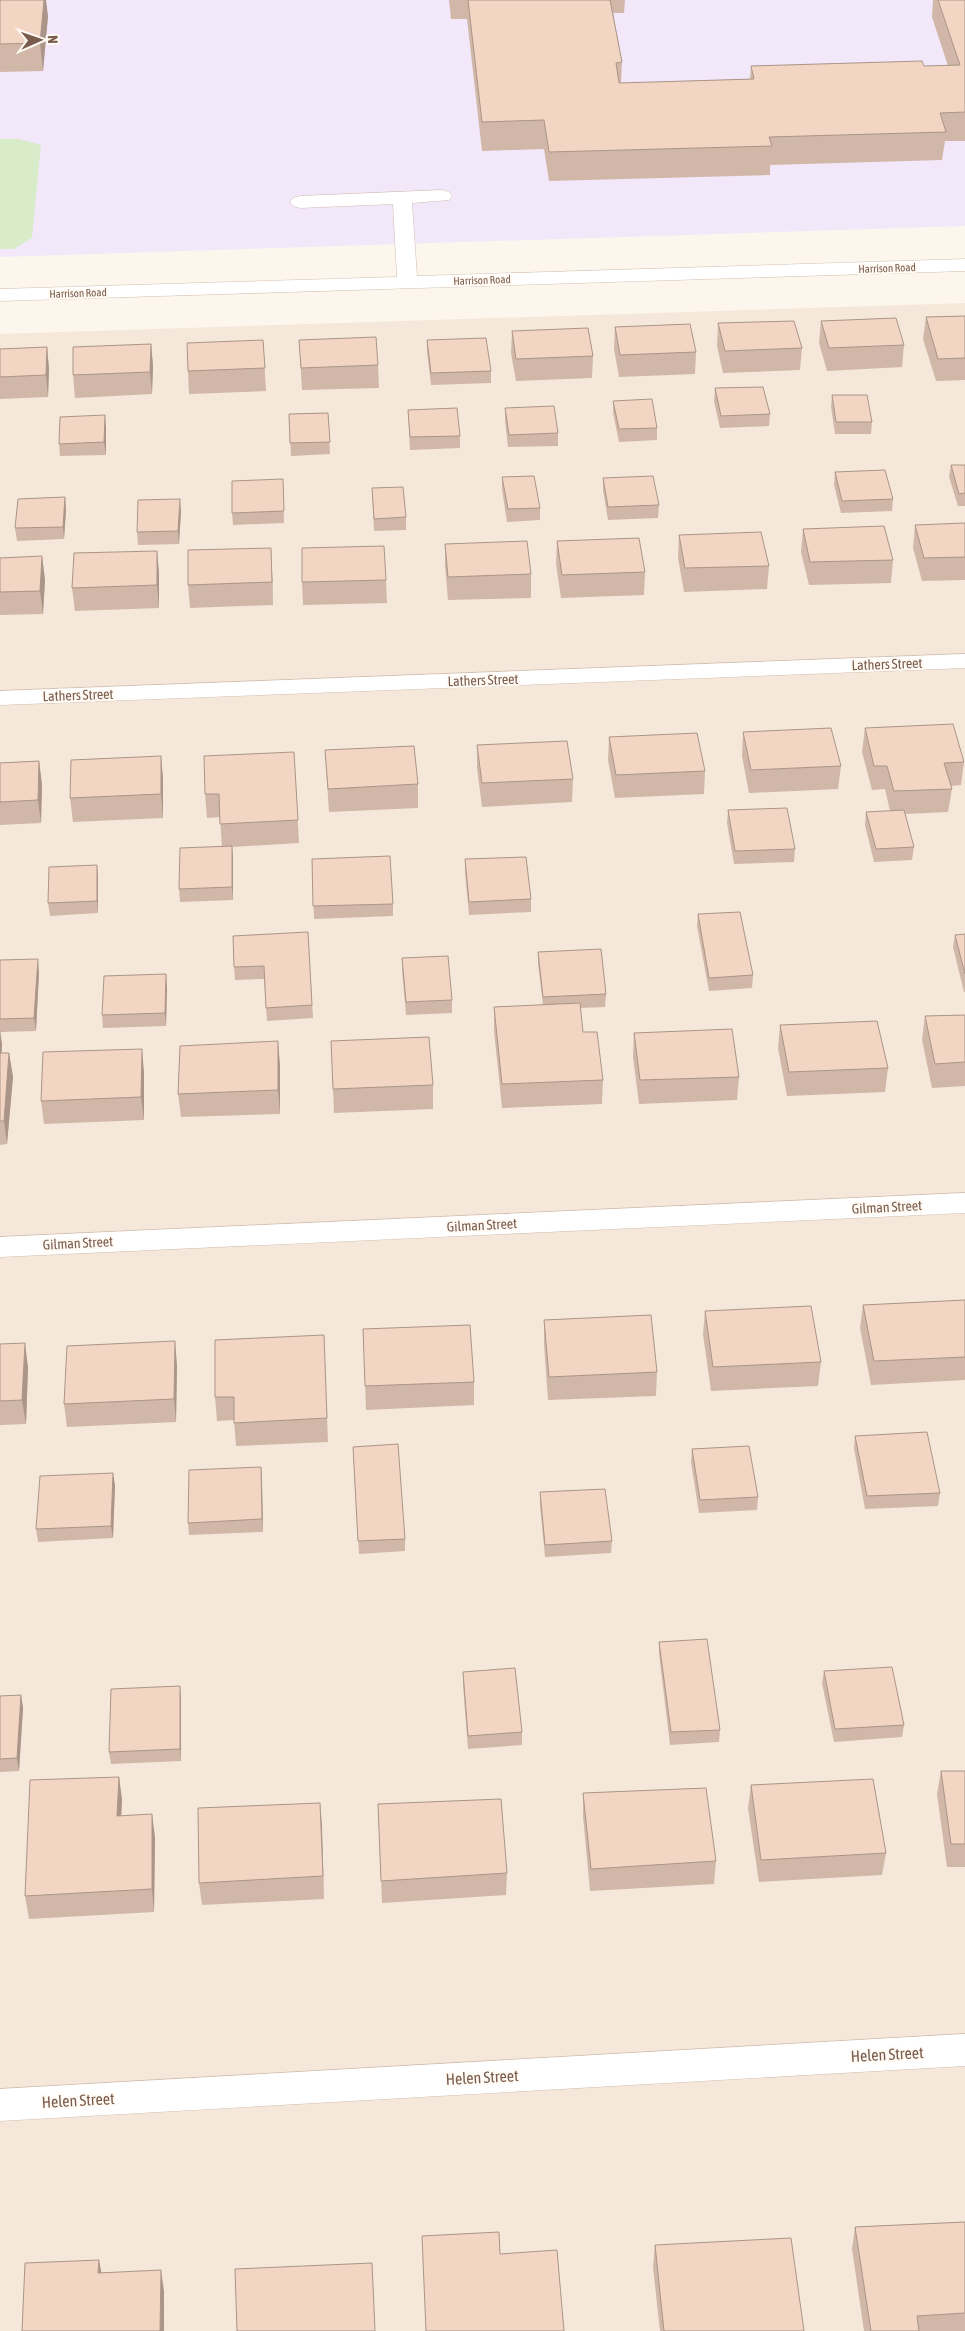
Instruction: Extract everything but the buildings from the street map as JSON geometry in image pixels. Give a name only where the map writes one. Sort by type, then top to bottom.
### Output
[{"type":"street","points":[[300,202],[442,196]]},
{"type":"street","points":[[402,198],[407,282]]},
{"type":"street","name":"Harrison Road","points":[[0,295],[965,266]]},
{"type":"street","name":"Lathers Street","points":[[0,698],[965,662]]},
{"type":"street","name":"Gilman Street","points":[[0,1246],[965,1203]]},
{"type":"street","name":"Helen Street","points":[[0,2105],[965,2050]]},
{"type":"shaded area","points":[[0,0],[965,0],[965,226],[0,257]]},
{"type":"shaded area","points":[[965,303],[965,2331],[0,2331],[0,334]]},
{"type":"green space","points":[[0,139],[19,139],[41,145],[32,238],[14,249],[0,249]]}]
